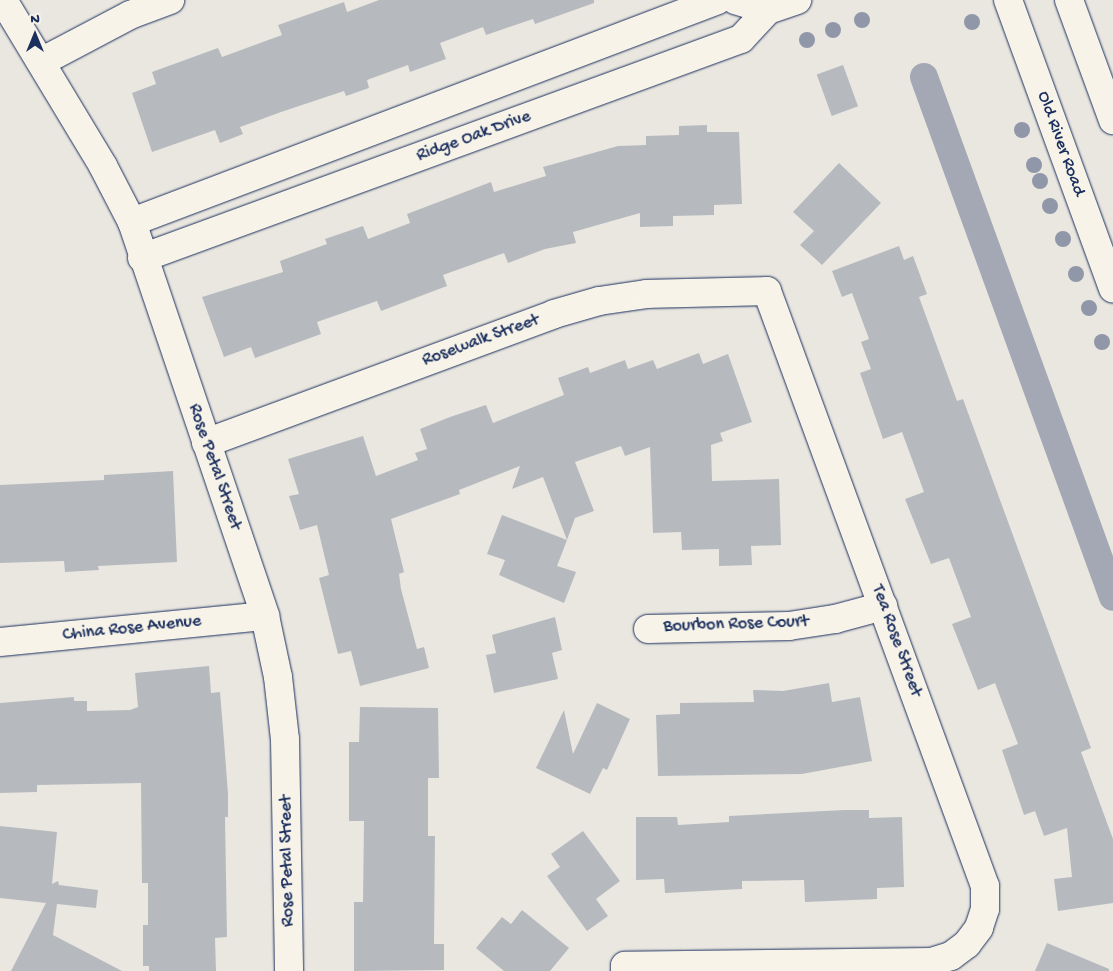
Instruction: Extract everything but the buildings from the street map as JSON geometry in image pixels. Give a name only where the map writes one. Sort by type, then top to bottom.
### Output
[{"type":"street","name":"Rose Petal Street","points":[[3,0],[103,166],[132,222],[142,258],[265,616],[278,677],[285,739],[289,971]]},
{"type":"street","points":[[41,62],[122,19],[170,0]]},
{"type":"street","points":[[132,222],[718,0]]},
{"type":"street","points":[[735,0],[768,10]]},
{"type":"street","name":"Ridge Oak Drive","points":[[142,258],[741,39],[768,10],[796,0]]},
{"type":"street","name":"Old River Road","points":[[1008,0],[1113,289]]},
{"type":"street","points":[[1069,0],[1113,120]]},
{"type":"street","name":"Rosewalk Street","points":[[206,443],[554,314],[599,301],[647,294],[767,291]]},
{"type":"street","name":"Tea Rose Street","points":[[625,968],[922,963],[951,956],[967,944],[979,928],[985,909],[985,886],[767,291]]},
{"type":"street","name":"Bourbon Rose Court","points":[[648,629],[789,626],[835,619],[883,606]]},
{"type":"street","name":"China Rose Avenue","points":[[0,642],[265,616]]},
{"type":"waterway","points":[[924,77],[1113,597]]}]
